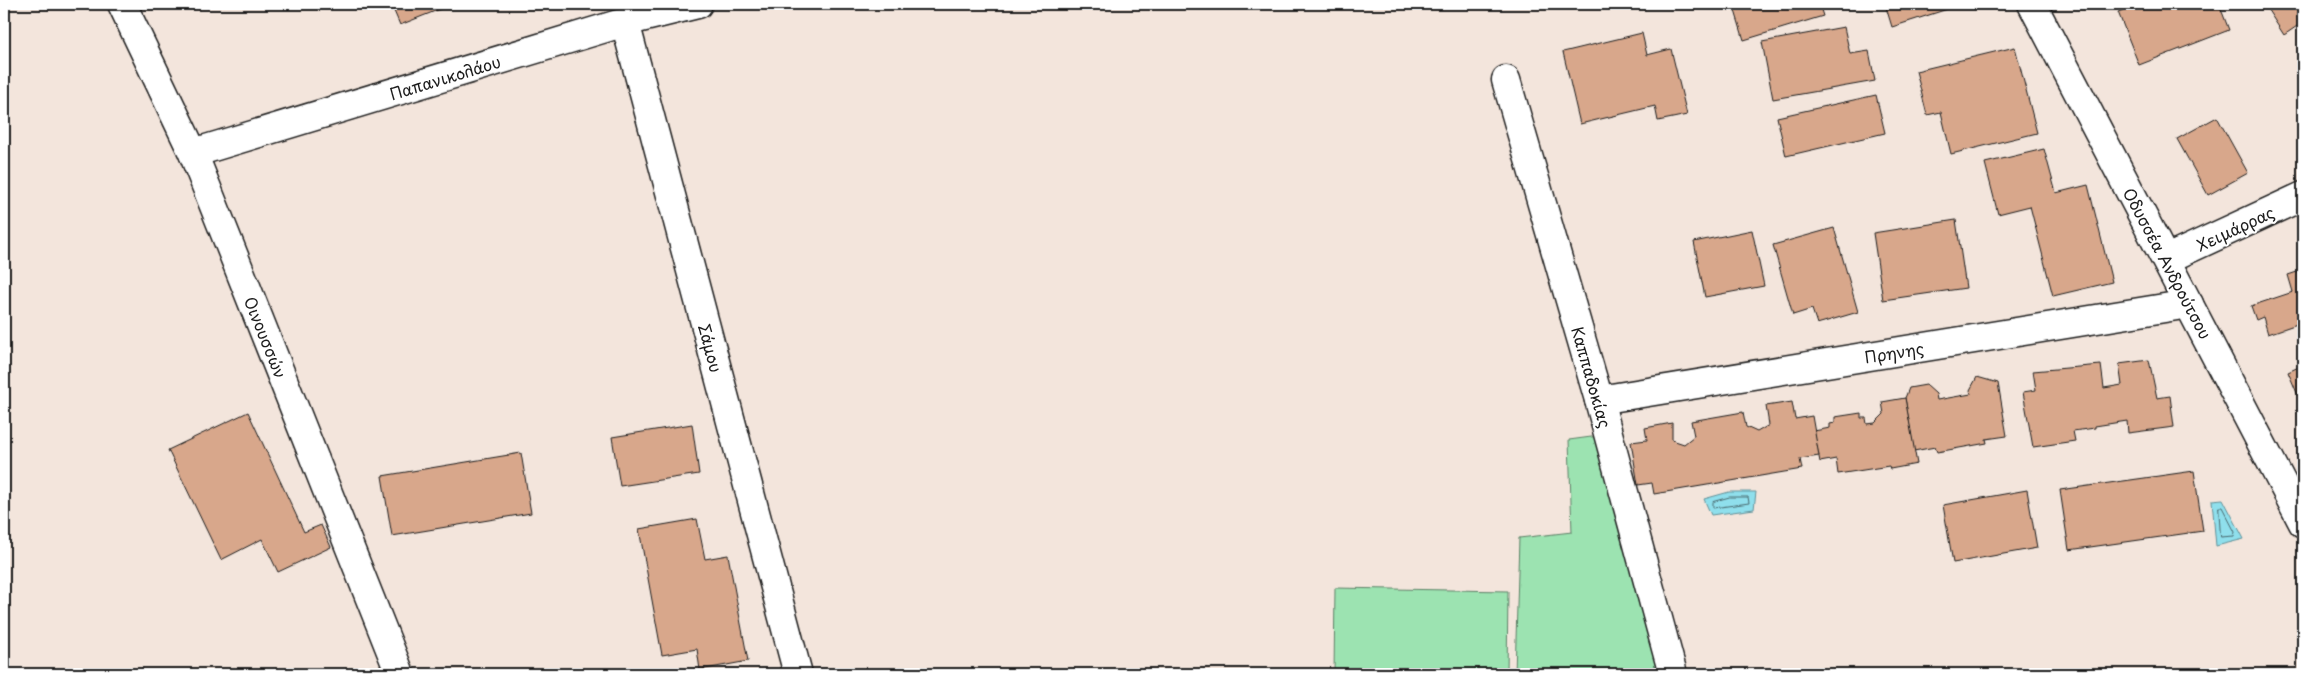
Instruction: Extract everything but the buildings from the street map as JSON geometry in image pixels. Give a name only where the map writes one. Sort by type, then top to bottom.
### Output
[{"type":"street","name":"Οινουσσών","points":[[122,4],[193,153],[400,674]]},
{"type":"street","name":"Παπανικολάου","points":[[193,153],[625,22],[698,4]]},
{"type":"street","name":"Οδυσσέα Ανδρούτσου","points":[[2032,4],[2167,259],[2303,523]]},
{"type":"street","name":"Σάμου","points":[[625,22],[798,674]]},
{"type":"street","name":"Καππαδοκίας","points":[[1506,80],[1599,400],[1673,674]]},
{"type":"street","name":"Χειμάρρας","points":[[2167,259],[2303,196]]},
{"type":"street","name":"Πρηνης","points":[[1599,400],[2190,304]]},
{"type":"green space","points":[[1606,435],[1676,674],[1515,674],[1519,538],[1572,532],[1569,440]]},
{"type":"green space","points":[[1335,588],[1508,591],[1507,674],[1334,674]]},
{"type":"water","points":[[1729,492],[1756,492],[1754,509],[1711,515],[1704,499]]},
{"type":"water","points":[[2223,499],[2244,539],[2216,546],[2212,500]]}]
